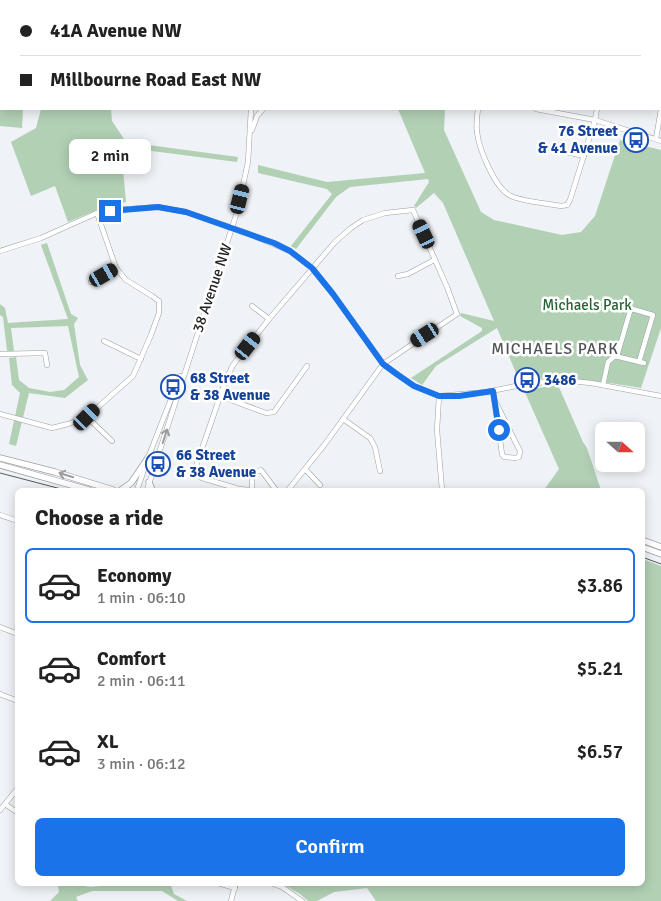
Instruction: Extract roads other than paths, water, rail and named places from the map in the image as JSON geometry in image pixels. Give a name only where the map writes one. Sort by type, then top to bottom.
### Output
[{"type":"main road","points":[[0,458],[107,488]]},
{"type":"main road","points":[[124,488],[131,483],[148,458]]},
{"type":"main road","points":[[0,465],[82,488]]},
{"type":"main road","points":[[149,482],[151,488]]},
{"type":"main road","points":[[645,541],[661,547]]},
{"type":"main road","points":[[645,548],[661,554]]},
{"type":"street","name":"38 Avenue NW","points":[[147,488],[232,227],[248,163],[251,110]]},
{"type":"street","points":[[250,133],[257,116],[262,110]]},
{"type":"street","points":[[478,110],[476,132],[484,155],[499,186],[505,193],[513,197],[561,206],[567,205],[570,200],[597,110]]},
{"type":"street","points":[[541,110],[595,120],[659,140],[661,110]]},
{"type":"street","points":[[540,146],[584,156]]},
{"type":"street","points":[[0,251],[41,238],[97,213],[158,207],[194,214],[274,243],[290,251],[312,268],[383,364],[414,386],[439,396],[459,396],[561,380],[603,385],[661,396]]},
{"type":"street","points":[[236,488],[202,478],[197,474],[196,469],[220,396],[233,365],[269,319],[335,242],[363,220],[385,213],[412,210],[447,286],[457,314],[383,364],[306,470],[290,488]]},
{"type":"street","points":[[0,414],[52,428],[68,424],[87,417],[133,376],[159,313],[160,304],[158,300],[126,280],[116,268],[97,213]]},
{"type":"street","points":[[398,276],[408,274],[434,260]]},
{"type":"street","points":[[91,282],[116,268]]},
{"type":"street","points":[[252,306],[269,319]]},
{"type":"street","points":[[603,385],[608,362],[615,356],[642,362],[653,315],[622,306]]},
{"type":"street","points":[[617,356],[631,308]]},
{"type":"street","points":[[104,341],[141,358]]},
{"type":"street","name":"38 Avenue NW","points":[[138,488],[191,349]]},
{"type":"street","points":[[0,354],[45,353],[48,365]]},
{"type":"street","points":[[220,396],[266,413],[274,412],[307,366]]},
{"type":"street","points":[[133,376],[136,381]]},
{"type":"street","points":[[493,391],[502,454],[504,457],[519,457],[520,451],[495,401]]},
{"type":"street","points":[[439,396],[437,430],[442,488]]},
{"type":"street","points":[[87,417],[112,441]]},
{"type":"street","points":[[343,419],[370,438],[375,448],[380,471]]},
{"type":"street","points":[[251,488],[252,473],[261,470],[274,488]]},
{"type":"street","points":[[306,470],[320,485]]},
{"type":"street","points":[[0,515],[15,521]]},
{"type":"street","points":[[0,627],[15,633]]},
{"type":"street","points":[[0,694],[15,700]]},
{"type":"street","points":[[0,810],[15,792]]},
{"type":"street","points":[[5,804],[15,811]]},
{"type":"street","points":[[231,901],[235,886]]},
{"type":"street","points":[[279,886],[301,900]]},
{"type":"tram line","points":[[0,473],[57,488]]},
{"type":"tram line","points":[[645,558],[661,564]]},
{"type":"place","name":"76 Street & 41 Avenue","points":[[636,140]]},
{"type":"place","name":"3486","points":[[527,380]]},
{"type":"place","name":"68 Street & 38 Avenue","points":[[173,387]]},
{"type":"place","name":"66 Street & 38 Avenue","points":[[158,464]]},
{"type":"district","name":"MICHAELS PARK","points":[[555,348]]},
{"type":"park label","name":"Michaels Park","points":[[587,305]]}]
